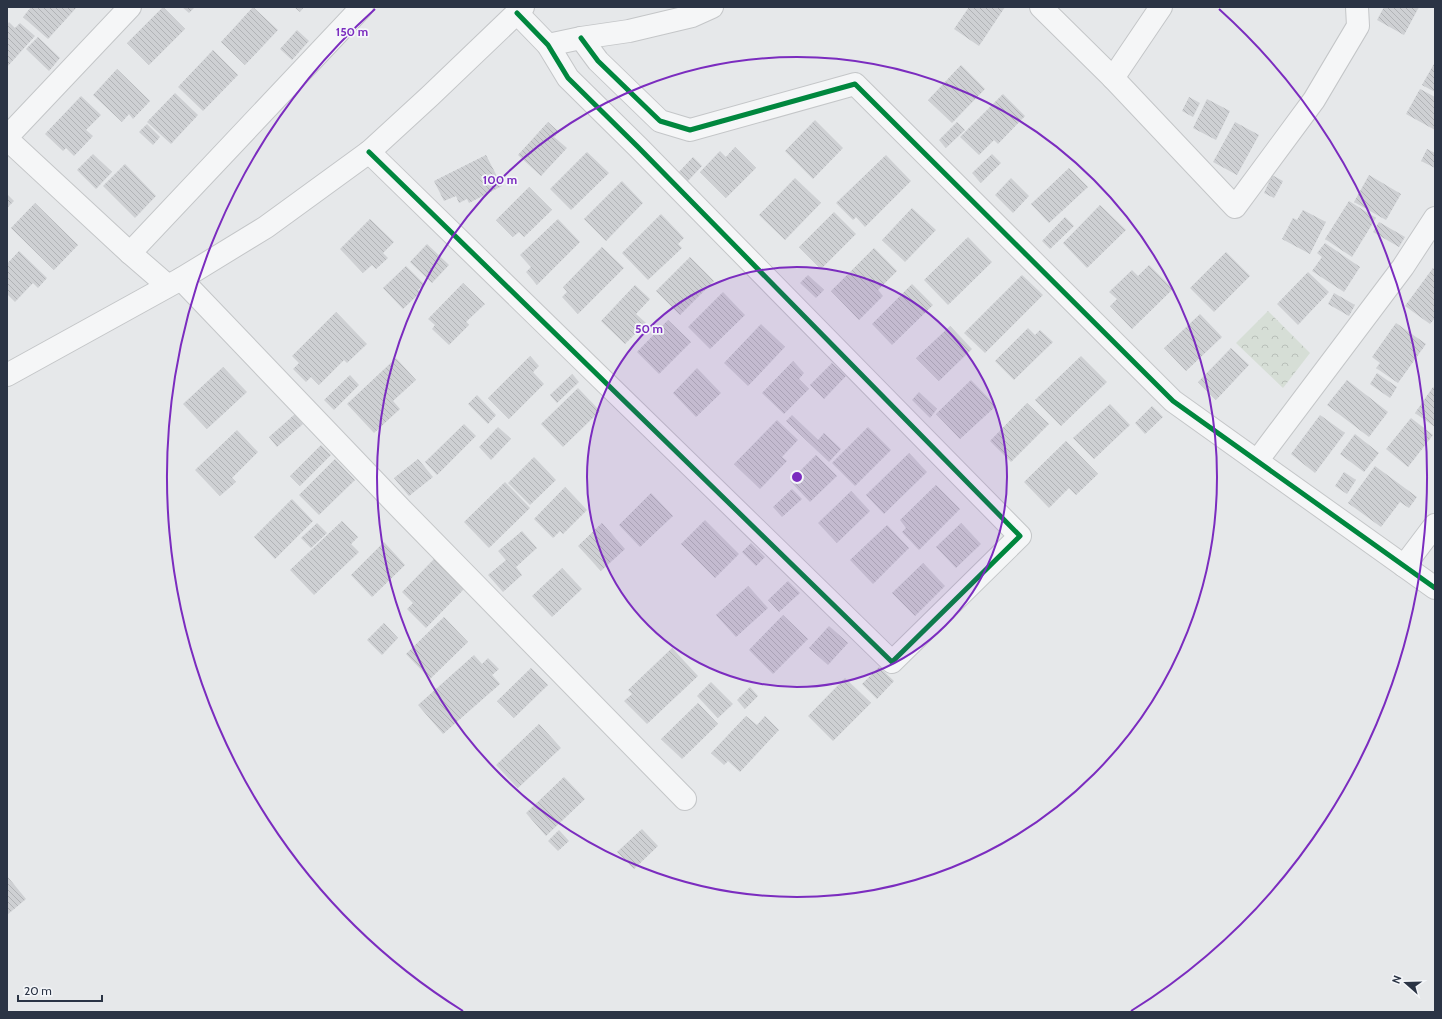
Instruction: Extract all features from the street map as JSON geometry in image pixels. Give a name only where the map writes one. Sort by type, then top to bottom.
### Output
[{"type":"street","points":[[130,7],[7,138],[130,253],[174,282],[402,510],[685,799]]},
{"type":"street","points":[[130,253],[362,7]]},
{"type":"street","points":[[548,45],[581,38],[628,31],[692,16],[712,7]]},
{"type":"street","points":[[1041,7],[1113,78],[1235,207],[1314,100],[1358,26],[1357,7]]},
{"type":"street","points":[[1113,78],[1161,7]]},
{"type":"street","points":[[7,375],[174,282],[266,227],[369,152],[520,10],[548,45],[568,78],[644,153],[1020,536],[892,662],[369,152]]},
{"type":"street","points":[[581,38],[598,62],[660,121],[690,130],[856,84],[1173,401],[1435,588]]},
{"type":"street","points":[[1257,461],[1403,267],[1435,218]]},
{"type":"street","points":[[1404,566],[1435,525]]},
{"type":"green space","points":[[1268,311],[1310,353],[1283,388],[1236,343]]},
{"type":"building","points":[[31,7],[77,7],[48,39],[23,17]]},
{"type":"building","points":[[163,7],[185,29],[149,65],[127,43]]},
{"type":"building","points":[[182,7],[195,7],[189,13]]},
{"type":"building","points":[[253,7],[278,30],[245,65],[221,42]]},
{"type":"building","points":[[294,7],[304,7],[300,12]]},
{"type":"building","points":[[969,7],[1005,7],[979,46],[954,29]]},
{"type":"building","points":[[1384,7],[1419,7],[1404,35],[1377,20]]},
{"type":"building","points":[[9,22],[15,28],[20,23],[35,36],[7,67],[7,25]]},
{"type":"building","points":[[297,30],[309,41],[292,60],[280,49]]},
{"type":"building","points":[[38,37],[60,58],[49,71],[26,49]]},
{"type":"building","points":[[213,50],[238,75],[203,111],[178,87]]},
{"type":"building","points":[[1435,62],[1435,92],[1422,85]]},
{"type":"building","points":[[961,65],[985,89],[952,123],[928,100]]},
{"type":"building","points":[[117,69],[150,101],[133,119],[129,114],[122,122],[93,95]]},
{"type":"building","points":[[1420,89],[1435,97],[1435,130],[1406,114]]},
{"type":"building","points":[[175,93],[198,115],[171,144],[147,122]]},
{"type":"building","points":[[1003,94],[1025,116],[998,144],[994,140],[979,155],[960,137]]},
{"type":"building","points":[[81,96],[101,115],[86,130],[93,136],[74,156],[66,148],[63,151],[45,134]]},
{"type":"building","points":[[1189,97],[1200,103],[1193,117],[1182,111]]},
{"type":"building","points":[[1207,99],[1230,111],[1216,140],[1193,128]]},
{"type":"building","points":[[815,120],[843,148],[813,179],[785,151]]},
{"type":"building","points":[[548,122],[559,132],[554,137],[567,148],[541,176],[518,155]]},
{"type":"building","points":[[957,122],[965,130],[946,148],[939,140]]},
{"type":"building","points":[[1235,122],[1259,135],[1237,175],[1213,162]]},
{"type":"building","points":[[147,124],[160,137],[153,145],[139,132]]},
{"type":"building","points":[[735,147],[756,168],[726,198],[700,172],[720,151],[726,157]]},
{"type":"building","points":[[1427,149],[1435,153],[1435,168],[1421,161]]},
{"type":"building","points":[[587,152],[609,173],[571,210],[550,189]]},
{"type":"building","points":[[93,154],[112,172],[96,189],[77,170]]},
{"type":"building","points":[[992,154],[1001,163],[981,183],[972,173]]},
{"type":"building","points":[[486,155],[502,186],[469,203],[467,199],[459,203],[456,196],[444,201],[434,181]]},
{"type":"building","points":[[886,155],[911,181],[865,227],[856,217],[853,220],[836,203]]},
{"type":"building","points":[[693,157],[702,166],[687,182],[678,173]]},
{"type":"building","points":[[125,164],[156,196],[135,218],[103,186]]},
{"type":"building","points":[[1069,168],[1088,187],[1049,223],[1031,204]]},
{"type":"building","points":[[1272,175],[1283,181],[1274,198],[1264,193]]},
{"type":"building","points":[[1369,175],[1401,194],[1386,220],[1354,202]]},
{"type":"building","points":[[795,178],[821,203],[785,240],[759,215]]},
{"type":"building","points":[[1011,178],[1029,196],[1013,213],[995,195]]},
{"type":"building","points":[[622,181],[643,203],[606,241],[584,219]]},
{"type":"building","points":[[529,187],[552,210],[524,237],[519,232],[513,237],[496,220]]},
{"type":"building","points":[[7,194],[14,201],[7,208]]},
{"type":"building","points":[[1349,201],[1376,218],[1352,257],[1325,239]]},
{"type":"building","points":[[35,203],[78,245],[54,270],[11,228]]},
{"type":"building","points":[[1100,205],[1126,230],[1087,268],[1063,243]]},
{"type":"building","points":[[912,208],[936,230],[905,262],[882,240]]},
{"type":"building","points":[[1303,210],[1326,222],[1310,254],[1282,239],[1293,218],[1297,220]]},
{"type":"building","points":[[834,212],[856,234],[821,269],[799,247]]},
{"type":"building","points":[[661,214],[684,238],[678,244],[682,248],[648,280],[622,253]]},
{"type":"building","points":[[1065,217],[1074,226],[1050,249],[1042,241]]},
{"type":"building","points":[[370,219],[394,242],[383,253],[388,258],[376,269],[372,265],[363,273],[340,249]]},
{"type":"building","points":[[558,219],[580,242],[537,285],[526,272],[531,267],[520,255]]},
{"type":"building","points":[[1379,222],[1405,237],[1399,247],[1373,232]]},
{"type":"building","points":[[968,237],[992,262],[948,305],[924,280]]},
{"type":"building","points":[[1325,243],[1360,267],[1344,292],[1312,271],[1322,257],[1317,253]]},
{"type":"building","points":[[427,244],[449,265],[432,283],[410,262]]},
{"type":"building","points":[[602,247],[624,268],[578,314],[562,297],[567,292],[563,287]]},
{"type":"building","points":[[874,248],[897,271],[878,290],[883,296],[859,320],[831,291]]},
{"type":"building","points":[[19,251],[47,278],[38,288],[33,283],[15,302],[7,294],[7,264]]},
{"type":"building","points":[[1226,252],[1250,276],[1214,312],[1190,288]]},
{"type":"building","points":[[690,257],[714,281],[680,315],[656,291]]},
{"type":"building","points":[[1149,265],[1173,289],[1132,329],[1110,306],[1117,299],[1109,292],[1132,270],[1138,276]]},
{"type":"building","points":[[406,266],[424,284],[418,290],[421,292],[403,309],[383,288]]},
{"type":"building","points":[[1433,268],[1435,270],[1435,318],[1430,324],[1405,306]]},
{"type":"building","points":[[1308,272],[1329,292],[1298,325],[1277,304]]},
{"type":"building","points":[[808,275],[824,290],[816,298],[800,283]]},
{"type":"building","points":[[1022,275],[1043,295],[985,353],[964,333]]},
{"type":"building","points":[[463,283],[485,304],[466,322],[469,325],[449,345],[432,329],[435,325],[428,319]]},
{"type":"building","points":[[912,284],[933,305],[892,345],[872,324]]},
{"type":"building","points":[[635,285],[650,299],[636,314],[646,323],[625,344],[601,321]]},
{"type":"building","points":[[723,292],[745,315],[710,349],[688,327]]},
{"type":"building","points":[[1334,293],[1355,305],[1349,316],[1328,304]]},
{"type":"building","points":[[336,312],[367,344],[347,363],[344,360],[319,385],[311,377],[306,382],[293,369],[299,363],[292,356]]},
{"type":"building","points":[[1200,314],[1222,337],[1186,371],[1164,348]]},
{"type":"building","points":[[668,320],[691,342],[659,374],[637,352]]},
{"type":"building","points":[[1396,323],[1426,344],[1398,383],[1376,368],[1380,363],[1372,357]]},
{"type":"building","points":[[761,324],[785,347],[748,386],[724,363]]},
{"type":"building","points":[[950,326],[972,349],[939,381],[916,358]]},
{"type":"building","points":[[1028,328],[1035,335],[1040,330],[1053,342],[1014,380],[995,361]]},
{"type":"building","points":[[1231,348],[1249,365],[1216,400],[1198,382]]},
{"type":"building","points":[[530,356],[539,366],[533,372],[544,384],[509,419],[488,398]]},
{"type":"building","points":[[1081,356],[1107,382],[1061,426],[1035,400]]},
{"type":"building","points":[[396,358],[416,380],[393,401],[400,409],[374,433],[347,404]]},
{"type":"building","points":[[793,361],[804,373],[799,379],[809,389],[784,414],[762,393]]},
{"type":"building","points":[[832,363],[846,376],[824,399],[810,385]]},
{"type":"building","points":[[223,367],[247,392],[207,429],[183,404]]},
{"type":"building","points":[[697,368],[721,393],[696,417],[673,393]]},
{"type":"building","points":[[1377,373],[1397,387],[1390,398],[1370,384]]},
{"type":"building","points":[[572,374],[579,382],[557,403],[550,395]]},
{"type":"building","points":[[350,375],[359,385],[334,410],[324,400]]},
{"type":"building","points":[[971,380],[996,406],[960,439],[936,414]]},
{"type":"building","points":[[1347,380],[1388,412],[1369,437],[1327,405]]},
{"type":"building","points":[[1433,387],[1435,389],[1435,427],[1415,413]]},
{"type":"building","points":[[578,388],[600,411],[563,447],[541,424]]},
{"type":"building","points":[[919,392],[937,409],[930,418],[912,400]]},
{"type":"building","points":[[477,395],[496,415],[488,424],[468,404]]},
{"type":"building","points":[[1027,403],[1049,424],[1011,462],[990,441]]},
{"type":"building","points":[[1110,404],[1130,425],[1094,459],[1073,438]]},
{"type":"building","points":[[1152,406],[1163,417],[1145,434],[1135,423]]},
{"type":"building","points":[[295,414],[303,424],[277,447],[269,437]]},
{"type":"building","points":[[792,415],[818,440],[824,433],[841,449],[829,462],[786,421]]},
{"type":"building","points":[[1320,415],[1345,433],[1315,473],[1291,454]]},
{"type":"building","points":[[1411,418],[1433,435],[1408,467],[1386,449]]},
{"type":"building","points":[[777,420],[798,440],[782,457],[787,461],[760,489],[734,464]]},
{"type":"building","points":[[464,424],[476,436],[437,475],[425,462]]},
{"type":"building","points":[[498,427],[511,439],[491,460],[479,447]]},
{"type":"building","points":[[868,427],[891,450],[855,486],[832,463]]},
{"type":"building","points":[[237,430],[258,452],[232,478],[236,482],[220,496],[195,470]]},
{"type":"building","points":[[1355,434],[1379,453],[1364,472],[1340,454]]},
{"type":"building","points":[[1066,441],[1098,474],[1076,495],[1069,488],[1049,508],[1024,482]]},
{"type":"building","points":[[321,445],[331,455],[300,486],[290,476]]},
{"type":"building","points":[[909,453],[927,472],[884,514],[866,495]]},
{"type":"building","points":[[816,455],[837,476],[810,502],[790,481]]},
{"type":"building","points":[[534,457],[556,480],[530,505],[508,483]]},
{"type":"building","points":[[335,459],[355,480],[319,515],[299,495]]},
{"type":"building","points":[[418,459],[433,477],[409,496],[394,478]]},
{"type":"building","points":[[1375,466],[1417,497],[1409,508],[1400,502],[1381,527],[1348,503]]},
{"type":"building","points":[[1344,472],[1356,480],[1347,494],[1335,486]]},
{"type":"building","points":[[505,482],[530,508],[489,548],[464,522]]},
{"type":"building","points":[[936,485],[960,509],[919,550],[902,532],[906,528],[900,520]]},
{"type":"building","points":[[565,487],[587,510],[563,534],[560,531],[553,538],[534,519]]},
{"type":"building","points":[[792,489],[802,499],[782,517],[773,507]]},
{"type":"building","points":[[851,491],[870,511],[837,543],[818,523]]},
{"type":"building","points":[[651,493],[673,516],[640,547],[619,525]]},
{"type":"building","points":[[292,499],[313,521],[275,559],[254,537]]},
{"type":"building","points":[[705,520],[739,554],[715,578],[681,544]]},
{"type":"building","points":[[342,521],[358,537],[351,544],[359,552],[314,595],[290,570]]},
{"type":"building","points":[[317,523],[327,533],[311,548],[301,538]]},
{"type":"building","points":[[602,523],[625,549],[601,571],[578,546]]},
{"type":"building","points":[[961,523],[981,544],[956,568],[936,547]]},
{"type":"building","points":[[887,525],[909,548],[873,584],[850,560]]},
{"type":"building","points":[[522,531],[537,548],[516,567],[522,575],[503,592],[488,575],[506,560],[498,551]]},
{"type":"building","points":[[384,542],[405,565],[372,597],[351,575]]},
{"type":"building","points":[[751,543],[765,557],[756,566],[742,552]]},
{"type":"building","points":[[434,559],[464,589],[426,628],[407,609],[413,603],[402,592]]},
{"type":"building","points":[[923,563],[945,586],[915,616],[892,593]]},
{"type":"building","points":[[562,568],[582,589],[552,617],[532,596]]},
{"type":"building","points":[[788,581],[800,593],[779,612],[768,600]]},
{"type":"building","points":[[748,586],[768,608],[736,637],[716,615]]},
{"type":"building","points":[[783,615],[808,639],[773,674],[749,650]]},
{"type":"building","points":[[444,617],[468,642],[430,679],[406,654]]},
{"type":"building","points":[[384,623],[398,638],[382,655],[367,640]]},
{"type":"building","points":[[829,626],[848,643],[828,665],[809,648]]},
{"type":"building","points":[[672,648],[698,676],[647,724],[624,701],[632,694],[628,690]]},
{"type":"building","points":[[474,655],[482,664],[488,658],[499,669],[492,675],[500,684],[443,734],[418,705]]},
{"type":"building","points":[[879,667],[894,681],[877,699],[862,684]]},
{"type":"building","points":[[531,668],[548,685],[514,718],[497,701]]},
{"type":"building","points":[[845,678],[871,703],[833,741],[808,716]]},
{"type":"building","points":[[711,682],[733,704],[718,718],[697,696]]},
{"type":"building","points":[[750,687],[758,696],[745,709],[737,700]]},
{"type":"building","points":[[698,703],[718,724],[682,759],[661,739]]},
{"type":"building","points":[[746,716],[757,725],[765,716],[779,730],[740,772],[728,761],[724,765],[711,753]]},
{"type":"building","points":[[539,724],[561,748],[518,788],[496,765]]},
{"type":"building","points":[[564,777],[585,799],[546,836],[526,813]]},
{"type":"building","points":[[642,829],[658,846],[634,869],[617,852]]},
{"type":"building","points":[[559,830],[569,841],[558,851],[548,841]]},
{"type":"building","points":[[7,876],[26,899],[7,915]]},
{"type":"cycle path","points":[[369,152],[892,662],[1020,536],[638,147],[568,78],[548,45],[517,13]]},
{"type":"cycle path","points":[[581,38],[598,61],[660,121],[690,130],[855,84],[1173,401],[1435,588]]}]
